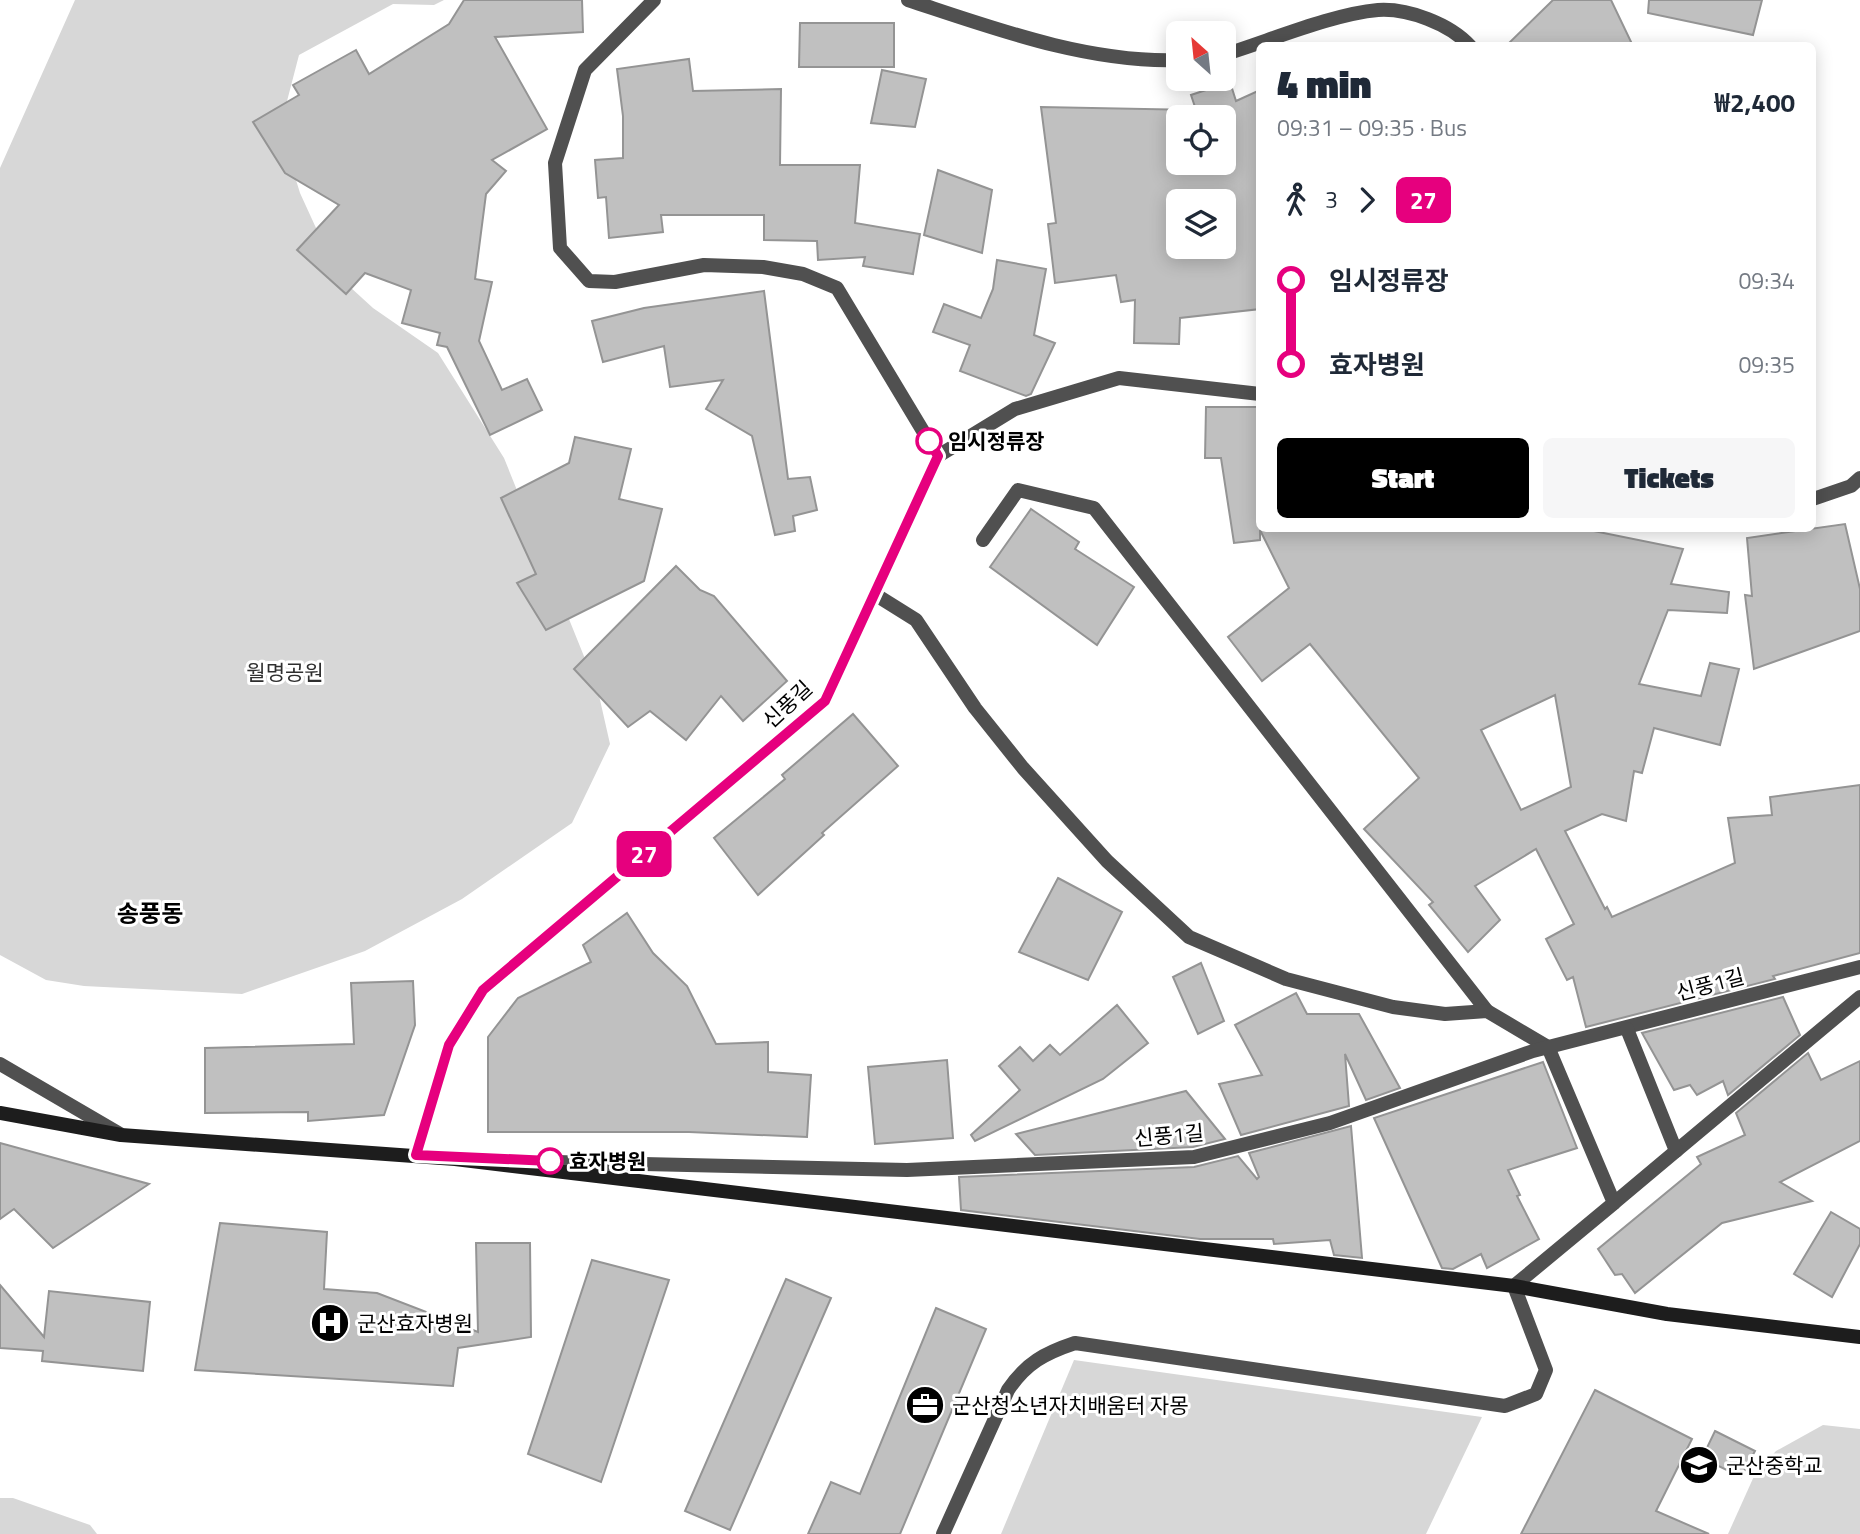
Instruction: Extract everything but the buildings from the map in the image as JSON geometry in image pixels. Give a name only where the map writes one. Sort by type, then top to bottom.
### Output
[{"type":"street","points":[[0,1113],[121,1135],[455,1159],[1514,1286],[1667,1314],[1860,1337]]},
{"type":"lane","points":[[654,0],[585,70],[555,163],[560,248],[589,281],[615,282],[704,265],[790,272],[836,288],[938,456],[1015,409],[1119,378],[1256,394]]},
{"type":"lane","points":[[908,0],[1060,45],[1139,61],[1166,60]]},
{"type":"lane","points":[[1268,42],[1379,10],[1431,19],[1459,34],[1466,42]]},
{"type":"lane","points":[[1236,51],[1256,45]]},
{"type":"lane","name":"신풍길","points":[[416,1155],[449,1045],[483,990],[825,701],[938,456]]},
{"type":"lane","points":[[1816,498],[1850,486],[1860,478]]},
{"type":"lane","points":[[983,540],[1018,491],[1094,508],[1487,1011],[1548,1047],[1614,1203]]},
{"type":"lane","points":[[876,595],[916,620],[975,708],[1023,768],[1107,861],[1189,937],[1286,979],[1393,1007],[1445,1014],[1487,1011]]},
{"type":"lane","name":"신풍1길","points":[[455,1159],[906,1170],[1194,1157],[1330,1123],[1548,1047],[1627,1029],[1860,967]]},
{"type":"lane","points":[[943,1534],[1009,1391],[1021,1372],[1048,1352],[1075,1343],[1505,1406],[1536,1394],[1546,1370],[1514,1286],[1860,996]]},
{"type":"lane","points":[[1627,1029],[1676,1152]]},
{"type":"lane","points":[[0,1063],[121,1135]]},
{"type":"green space","name":"월명공원","points":[[75,0],[444,0],[434,5],[393,4],[299,55],[280,128],[300,193],[338,276],[373,308],[438,353],[504,458],[598,691],[610,744],[572,823],[462,899],[365,951],[242,994],[84,986],[46,980],[0,955],[0,168]]},
{"type":"green space","points":[[1074,1360],[1482,1417],[1426,1534],[1001,1534]]},
{"type":"green space","points":[[1823,1425],[1860,1429],[1860,1534],[1728,1534],[1755,1474],[1776,1451]]},
{"type":"green space","points":[[0,1498],[13,1498],[90,1525],[97,1534],[0,1534]]},
{"type":"bus line","name":"27","points":[[550,1161],[455,1159],[416,1155],[449,1045],[483,990],[825,701],[938,456],[929,441]]},
{"type":"place","name":"임시정류장","points":[[929,441]]},
{"type":"place","name":"효자병원","points":[[550,1161]]},
{"type":"place","name":"군산효자병원","points":[[330,1323]]},
{"type":"place","name":"군산청소년자치배움터 자몽","points":[[925,1405]]},
{"type":"place","name":"군산중학교","points":[[1699,1465]]},
{"type":"district","name":"송풍동","points":[[150,913]]}]
